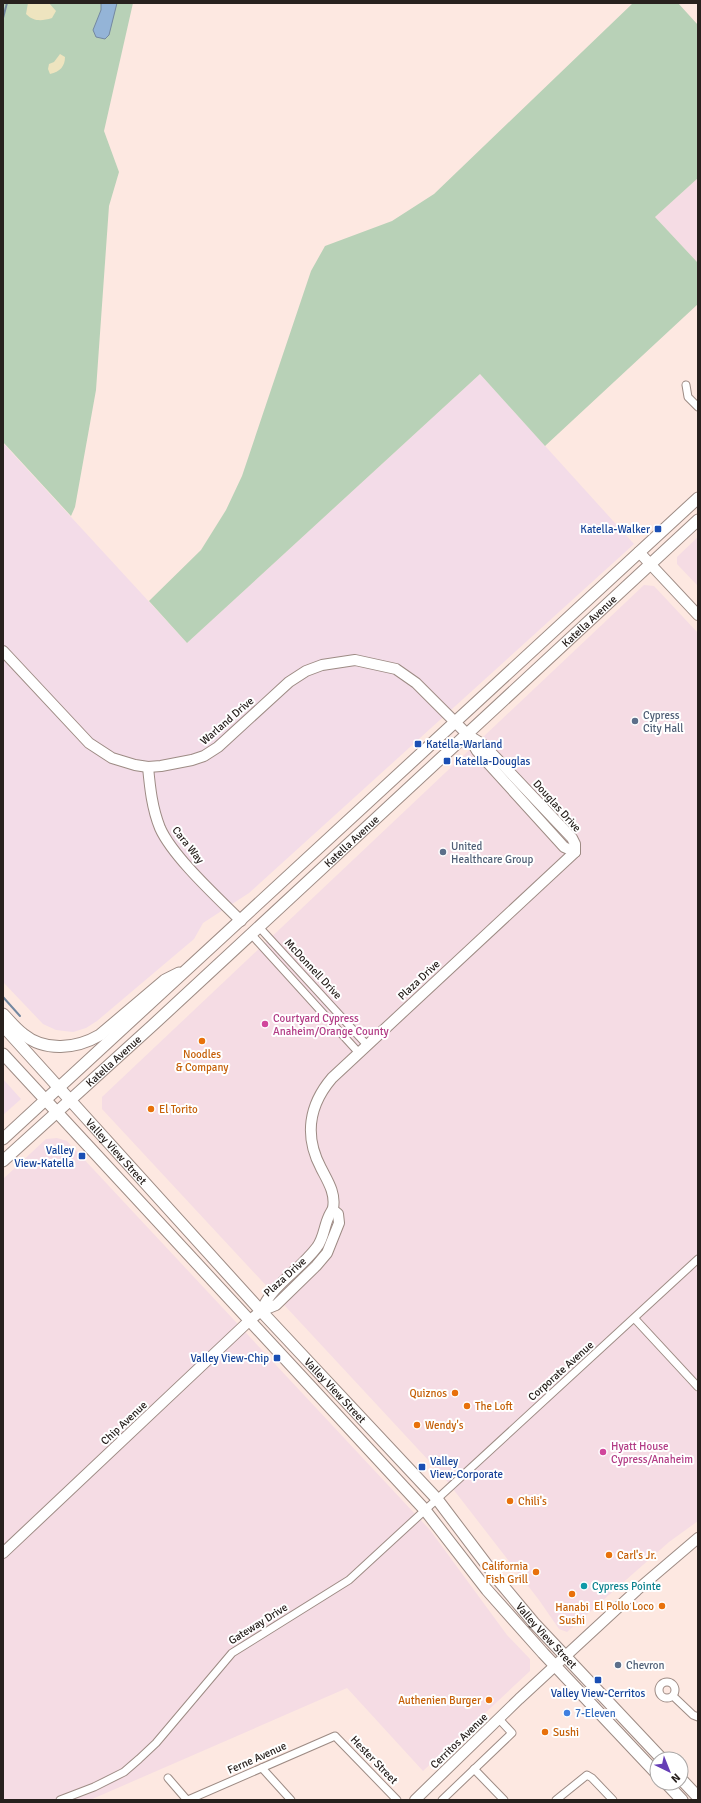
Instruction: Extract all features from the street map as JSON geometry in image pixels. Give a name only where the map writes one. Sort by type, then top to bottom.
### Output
[{"type":"main road","name":"Katella Avenue","points":[[3,1139],[698,498]]},
{"type":"main road","name":"Katella Avenue","points":[[3,1161],[259,927],[698,520]]},
{"type":"main road","points":[[251,934],[248,927],[252,919],[253,909]]},
{"type":"main road","points":[[234,950],[242,927],[240,921]]},
{"type":"main road","points":[[3,1014],[22,1034],[39,1043],[61,1046],[78,1045],[100,1035],[165,980],[190,967]]},
{"type":"main road","name":"Valley View Street","points":[[3,1026],[261,1311],[437,1498],[499,1581],[565,1657],[654,1751]]},
{"type":"main road","name":"Valley View Street","points":[[3,1054],[425,1510],[487,1590],[543,1654],[649,1765]]},
{"type":"main road","points":[[689,1787],[698,1797]]},
{"type":"main road","points":[[674,1791],[682,1800]]},
{"type":"street","points":[[686,386],[688,397],[698,408]]},
{"type":"street","points":[[639,552],[698,615]]},
{"type":"street","name":"Warland Drive","points":[[3,651],[89,743],[112,758],[135,766],[148,767],[192,760],[204,756],[218,747],[290,682],[306,671],[322,665],[355,660],[396,669],[416,683],[456,722]]},
{"type":"street","name":"Douglas Drive","points":[[456,722],[467,734],[476,751],[554,837],[564,847],[575,852]]},
{"type":"street","name":"Cara Way","points":[[148,767],[151,798],[160,827],[166,839],[187,865],[240,921]]},
{"type":"street","name":"Plaza Drive","points":[[261,1311],[276,1305],[316,1266],[327,1252],[339,1223],[338,1214],[333,1210],[334,1202],[331,1186],[320,1167],[312,1147],[310,1130],[316,1101],[323,1088],[367,1045],[575,852]]},
{"type":"street","name":"McDonnell Drive","points":[[259,927],[367,1045]]},
{"type":"street","name":"McDonnell Drive","points":[[251,934],[359,1053]]},
{"type":"street","name":"Corporate Avenue","points":[[437,1498],[635,1319],[698,1259]]},
{"type":"street","name":"Chip Avenue","points":[[3,1553],[261,1311]]},
{"type":"street","points":[[635,1319],[698,1387]]},
{"type":"street","name":"Gateway Drive","points":[[60,1800],[94,1787],[124,1772],[156,1743],[232,1652],[349,1580],[437,1498]]},
{"type":"street","name":"Cerritos Avenue","points":[[415,1800],[565,1657],[642,1586],[698,1538]]},
{"type":"street","points":[[673,1696],[693,1715],[698,1717]]},
{"type":"street","points":[[442,1800],[512,1733],[499,1719]]},
{"type":"street","name":"Ferne Avenue","points":[[188,1800],[335,1736]]},
{"type":"street","name":"Hester Street","points":[[335,1736],[397,1800]]},
{"type":"street","points":[[262,1768],[292,1800]]},
{"type":"street","points":[[474,1769],[504,1800]]},
{"type":"street","points":[[556,1800],[587,1775],[592,1778],[613,1800]]},
{"type":"street","points":[[168,1778],[188,1800]]},
{"type":"shaded area","points":[[698,178],[698,263],[655,217]]},
{"type":"shaded area","points":[[480,374],[634,544],[249,893],[203,923],[194,939],[97,1021],[86,1028],[73,1032],[56,1030],[43,1024],[3,982],[3,443],[187,643]]},
{"type":"shaded area","points":[[698,537],[698,586],[677,564],[677,557]]},
{"type":"shaded area","points":[[644,585],[654,586],[698,633],[698,1521],[669,1542],[567,1632],[559,1629],[539,1600],[443,1476],[102,1109],[102,1097]]},
{"type":"shaded area","points":[[3,1079],[21,1099],[3,1115]]},
{"type":"shaded area","points":[[57,1138],[67,1141],[430,1530],[507,1635],[530,1659],[530,1671],[423,1771],[347,1688],[90,1800],[3,1800],[3,1179],[46,1139]]},
{"type":"green space","points":[[3,3],[133,3],[104,131],[119,172],[109,206],[96,390],[75,507],[71,516],[3,442]]},
{"type":"green space","points":[[633,3],[678,3],[698,25],[698,178],[655,217],[698,263],[698,304],[545,446],[480,374],[187,643],[149,601],[201,550],[226,510],[242,476],[311,271],[325,246],[392,221],[434,194]]},
{"type":"sand","points":[[28,3],[49,3],[56,11],[52,18],[35,20],[26,14]]},
{"type":"sand","points":[[60,54],[65,57],[63,66],[57,72],[50,74],[48,69],[49,64],[54,62]]},
{"type":"water","points":[[101,3],[117,3],[109,35],[105,39],[96,37],[93,30],[101,10]]},
{"type":"waterway","points":[[3,18],[7,3]]},
{"type":"waterway","points":[[3,997],[20,1016]]},
{"type":"place","name":"Katella-Walker","points":[[658,529]]},
{"type":"place","name":"Cypress City Hall","points":[[635,721]]},
{"type":"place","name":"Katella-Warland","points":[[418,744]]},
{"type":"place","name":"Katella-Douglas","points":[[447,761]]},
{"type":"place","name":"United Healthcare Group","points":[[443,852]]},
{"type":"place","name":"Courtyard Cypress Anaheim/Orange County","points":[[265,1024]]},
{"type":"place","name":"Noodles & Company","points":[[202,1041]]},
{"type":"place","name":"El Torito","points":[[151,1109]]},
{"type":"place","name":"Valley View-Katella","points":[[82,1156]]},
{"type":"place","name":"Valley View-Chip","points":[[277,1358]]},
{"type":"place","name":"Quiznos","points":[[455,1393]]},
{"type":"place","name":"The Loft","points":[[467,1406]]},
{"type":"place","name":"Wendy's","points":[[417,1425]]},
{"type":"place","name":"Hyatt House Cypress/Anaheim","points":[[603,1452]]},
{"type":"place","name":"Valley View-Corporate","points":[[422,1467]]},
{"type":"place","name":"Chili's","points":[[510,1501]]},
{"type":"place","name":"Carl's Jr.","points":[[609,1555]]},
{"type":"place","name":"California Fish Grill","points":[[536,1572]]},
{"type":"place","name":"Cypress Pointe","points":[[584,1586]]},
{"type":"place","name":"Hanabi Sushi","points":[[572,1594]]},
{"type":"place","name":"El Pollo Loco","points":[[662,1606]]},
{"type":"place","name":"Chevron","points":[[618,1665]]},
{"type":"place","name":"Valley View-Cerritos","points":[[598,1680]]},
{"type":"place","name":"Authenien Burger","points":[[489,1700]]},
{"type":"place","name":"7-Eleven","points":[[567,1713]]},
{"type":"place","name":"Sushi","points":[[545,1732]]}]
